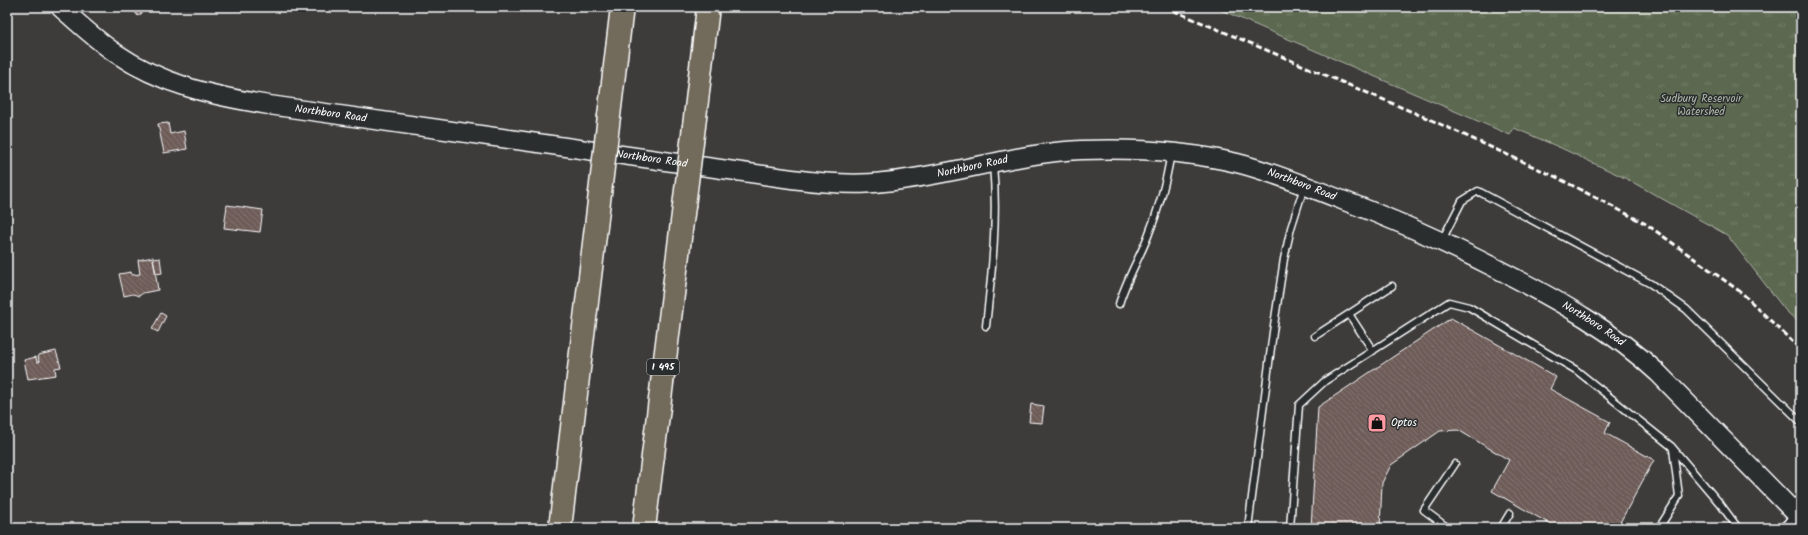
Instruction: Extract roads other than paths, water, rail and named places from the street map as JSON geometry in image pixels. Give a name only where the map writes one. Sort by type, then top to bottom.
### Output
[{"type":"highway","points":[[560,528],[622,7]]},
{"type":"highway","name":"I 495","points":[[645,528],[648,484],[708,7]]},
{"type":"main road","name":"Northboro Road","points":[[60,7],[98,41],[132,63],[188,88],[233,99],[812,182],[869,184],[886,182],[938,174],[1027,155],[1080,150],[1171,152],[1237,163],[1264,170],[1390,218],[1442,241],[1540,291],[1590,321],[1633,350],[1797,509]]},
{"type":"lane","points":[[1119,304],[1133,267],[1147,238],[1162,196],[1171,152]]},
{"type":"lane","points":[[986,326],[995,232],[996,190],[993,162]]},
{"type":"lane","points":[[1248,528],[1284,258],[1304,185]]},
{"type":"lane","points":[[1442,241],[1462,201],[1478,192],[1651,284],[1686,309],[1801,422]]},
{"type":"lane","points":[[1315,336],[1392,286]]},
{"type":"lane","points":[[1290,528],[1299,405],[1325,382],[1449,302],[1469,307],[1576,370],[1673,449],[1721,504],[1738,528]]},
{"type":"lane","points":[[1349,314],[1373,351]]},
{"type":"lane","points":[[1659,528],[1678,496],[1673,449]]},
{"type":"lane","points":[[1448,528],[1424,510],[1455,464]]},
{"type":"lane","points":[[1782,528],[1797,509]]},
{"type":"lane","points":[[1501,528],[1510,513]]},
{"type":"railway","points":[[1165,7],[1429,119],[1556,177],[1646,224],[1742,293],[1801,350]]},
{"type":"place","name":"Optos","points":[[1377,423]]},
{"type":"park label","name":"Sudbury Reservoir Watershed","points":[[1701,105]]}]
